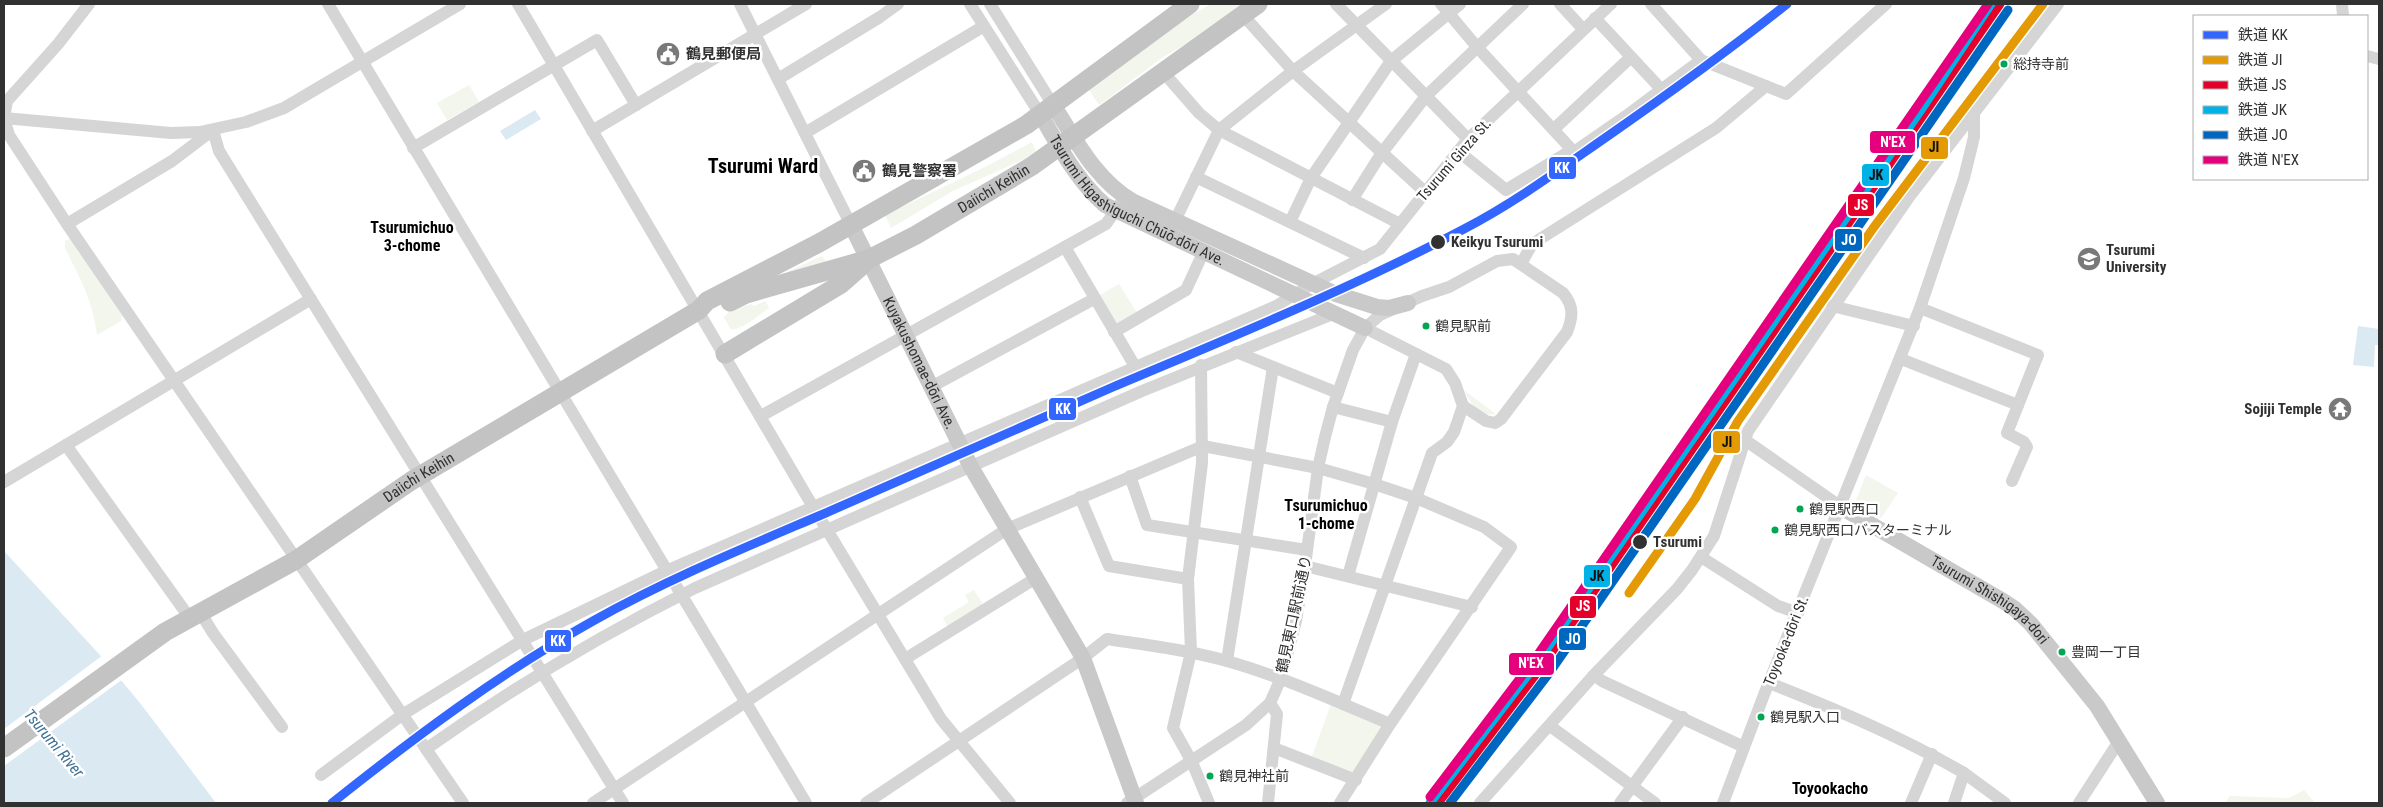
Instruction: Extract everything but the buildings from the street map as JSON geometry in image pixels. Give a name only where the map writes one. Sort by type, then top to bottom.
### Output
[{"type":"highway","name":"Daiichi Keihin","points":[[4,748],[142,647],[194,615],[296,560],[420,476],[699,310],[707,301],[852,224],[1026,126],[1190,4]]},
{"type":"highway","name":"Daiichi Keihin","points":[[699,310],[712,311],[746,294],[869,259],[924,230],[1032,166],[1258,4]]},
{"type":"highway","points":[[725,354],[841,284],[869,259]]},
{"type":"main road","name":"Tsurumi Higashiguchi Chūō-dōri Ave.","points":[[1047,110],[1094,196],[1115,211],[1171,229],[1336,294]]},
{"type":"main road","name":"Tsurumi Higashiguchi Chūō-dōri Ave.","points":[[1066,142],[1109,186],[1203,253],[1365,328]]},
{"type":"main road","name":"Kuyakushomae-dōri Ave.","points":[[852,224],[905,336],[971,467],[1083,658],[1133,801]]},
{"type":"main road","points":[[1336,294],[1377,307],[1389,308],[1408,303]]},
{"type":"main road","points":[[1336,294],[1351,304],[1359,313],[1365,328]]},
{"type":"main road","name":"Tsurumi Shishigaya-dori","points":[[1841,507],[2015,609],[2031,624],[2097,706],[2157,803]]},
{"type":"street","points":[[89,4],[58,44],[11,95],[6,105],[4,118],[13,143],[463,803]]},
{"type":"street","points":[[328,4],[806,803]]},
{"type":"street","points":[[4,118],[171,133],[213,130],[246,122],[284,108],[460,4]]},
{"type":"street","points":[[518,4],[877,614],[941,719],[1010,803]]},
{"type":"street","name":"Kuyakushomae-dōri Ave.","points":[[740,4],[852,224]]},
{"type":"street","points":[[592,131],[806,4]]},
{"type":"street","points":[[778,79],[898,4]]},
{"type":"street","name":"Tsurumi Higashiguchi Chūō-dōri Ave.","points":[[970,4],[1047,110]]},
{"type":"street","points":[[1336,4],[1468,139]]},
{"type":"street","points":[[1171,229],[1218,130],[1293,71],[1386,4]]},
{"type":"street","points":[[1290,222],[1311,178],[1391,61],[1445,9],[1460,4]]},
{"type":"street","points":[[1352,200],[1381,154],[1426,96],[1523,4]]},
{"type":"street","points":[[1560,4],[1582,30]]},
{"type":"street","name":"Tsurumi Ginza St.","points":[[321,775],[402,715],[522,640],[666,571],[1276,306],[1312,284],[1380,249],[1468,139],[1611,4]]},
{"type":"street","points":[[1651,4],[1701,60],[1786,94],[1886,4]]},
{"type":"street","points":[[1480,803],[1594,675],[1677,589],[1714,536],[1748,431],[1908,196],[2058,4]]},
{"type":"street","points":[[805,133],[982,22],[995,5]]},
{"type":"street","name":"Tsurumi Higashiguchi Chūō-dōri Ave.","points":[[995,5],[1047,110]]},
{"type":"street","points":[[1445,9],[1477,47],[1574,152]]},
{"type":"street","points":[[1243,15],[1293,71],[1381,154],[1425,192]]},
{"type":"street","points":[[1595,18],[1662,89]]},
{"type":"street","points":[[413,148],[553,64],[597,40],[636,105]]},
{"type":"street","points":[[1554,130],[1631,57]]},
{"type":"street","points":[[1458,151],[1506,190],[1567,153],[1574,152],[1701,60]]},
{"type":"street","points":[[1164,73],[1199,113],[1218,130],[1400,224]]},
{"type":"street","points":[[1521,264],[1532,244],[1716,128],[1766,86]]},
{"type":"street","name":"Toyooka-dōri St.","points":[[1727,802],[1744,747],[1769,683],[1914,326],[1964,178],[1974,137],[1974,112]]},
{"type":"street","points":[[67,224],[172,161],[213,130]]},
{"type":"street","points":[[213,130],[219,151],[623,803]]},
{"type":"street","points":[[1196,177],[1364,258]]},
{"type":"street","points":[[760,416],[1106,224],[1125,197]]},
{"type":"street","points":[[1065,247],[1134,369],[1142,391]]},
{"type":"street","points":[[1114,332],[1186,290],[1203,253]]},
{"type":"street","points":[[1513,259],[1563,293],[1573,310],[1567,332],[1501,419],[1495,423],[1486,422],[1463,406],[1455,383],[1446,369],[1365,328],[1380,316],[1408,303],[1449,286],[1497,261],[1513,259]]},
{"type":"street","points":[[931,387],[1094,299]]},
{"type":"street","points":[[4,482],[311,300]]},
{"type":"street","points":[[1832,306],[1914,326]]},
{"type":"street","points":[[1920,308],[2038,355],[2007,433],[2027,444],[2027,451],[2012,481]]},
{"type":"street","points":[[426,749],[478,711],[542,671],[628,621],[680,595],[1201,365],[1333,314]]},
{"type":"street","name":"鶴見東口駅前通り","points":[[1133,801],[1246,725],[1270,702],[1281,678],[1296,621],[1308,550],[1318,468],[1333,407],[1354,350],[1365,328]]},
{"type":"street","points":[[1236,352],[1338,394]]},
{"type":"street","points":[[1348,576],[1392,422],[1416,354]]},
{"type":"street","points":[[1901,359],[2018,405]]},
{"type":"street","points":[[1201,365],[1202,463],[1192,532],[1188,579],[1191,652],[1173,728],[1192,762],[1209,803]]},
{"type":"street","points":[[1227,661],[1273,367]]},
{"type":"street","points":[[1343,704],[1432,453],[1447,442],[1454,432],[1463,406]]},
{"type":"street","points":[[1333,407],[1392,422]]},
{"type":"street","points":[[1745,440],[1841,507]]},
{"type":"street","points":[[66,445],[194,615],[212,633],[282,727]]},
{"type":"street","points":[[592,803],[1007,529],[1203,446],[1318,468],[1374,484],[1416,498],[1484,526],[1511,547],[1472,607],[1390,724],[1340,803]]},
{"type":"street","points":[[1130,476],[1147,525],[1308,550]]},
{"type":"street","points":[[1080,498],[1109,566],[1188,579]]},
{"type":"street","points":[[1700,556],[1778,606],[1798,613]]},
{"type":"street","points":[[1305,566],[1472,607]]},
{"type":"street","points":[[905,659],[1036,578]]},
{"type":"street","points":[[866,803],[1083,658],[1107,639],[1191,652],[1227,661],[1281,678],[1390,724]]},
{"type":"street","points":[[1594,675],[1602,681],[1744,747]]},
{"type":"street","points":[[1769,683],[1825,704],[1932,754],[1964,773],[2005,803]]},
{"type":"street","points":[[1268,803],[1277,714],[1270,702]]},
{"type":"street","points":[[1620,803],[1683,717]]},
{"type":"street","points":[[1550,726],[1655,803]]},
{"type":"street","points":[[2078,803],[2119,741]]},
{"type":"street","points":[[1274,748],[1356,780]]},
{"type":"street","points":[[1911,803],[1932,754]]},
{"type":"street","points":[[1954,803],[1964,773]]},
{"type":"shaded area","points":[[1211,4],[1244,4],[1200,36],[1163,57],[1099,105],[1089,90],[1185,19]]},
{"type":"shaded area","points":[[469,85],[479,102],[447,120],[437,103]]},
{"type":"shaded area","points":[[1032,142],[1036,152],[1029,157],[953,191],[891,228],[885,215]]},
{"type":"shaded area","points":[[71,238],[122,316],[121,321],[97,335],[89,300],[65,248],[65,241]]},
{"type":"shaded area","points":[[822,256],[829,266],[791,274],[787,272]]},
{"type":"shaded area","points":[[1119,284],[1137,313],[1116,326],[1098,296]]},
{"type":"shaded area","points":[[766,301],[769,308],[747,324],[731,330],[724,317],[730,311],[751,304],[754,306]]},
{"type":"shaded area","points":[[1465,391],[1496,414],[1481,411],[1473,405]]},
{"type":"shaded area","points":[[1866,475],[1898,493],[1881,518],[1860,506],[1856,500]]},
{"type":"shaded area","points":[[974,590],[984,606],[949,628],[943,618],[969,602],[965,595]]},
{"type":"shaded area","points":[[1331,704],[1384,724],[1353,775],[1311,759]]},
{"type":"shaded area","points":[[2304,790],[2315,803],[2225,803],[2230,796],[2289,798]]},
{"type":"water","points":[[535,110],[541,119],[506,140],[500,131]]},
{"type":"water","points":[[2358,326],[2379,329],[2379,345],[2375,345],[2374,367],[2353,365]]},
{"type":"water","name":"Tsurumi River","points":[[4,551],[99,654],[140,703],[216,803],[7,803],[4,800]]},
{"type":"pier","points":[[103,655],[123,679],[4,766],[4,729]]},
{"type":"rail line","name":"KK","points":[[332,803],[427,730],[491,684],[558,641],[621,606],[734,552],[1334,292],[1483,219],[1536,186],[1651,106],[1787,4]]},
{"type":"rail line","name":"N'EX","points":[[1430,797],[1534,660],[1988,4]]},
{"type":"rail line","name":"JK","points":[[1430,803],[1537,663],[1921,110],[1991,4]]},
{"type":"rail line","name":"JS","points":[[1438,803],[1542,666],[2000,4]]},
{"type":"rail line","name":"JI","points":[[1629,593],[1695,499],[1738,421],[1874,227],[2043,4]]},
{"type":"rail line","name":"JO","points":[[1450,803],[1550,672],[2008,10]]},
{"type":"place","name":"鶴見郵便局","points":[[668,54]]},
{"type":"place","name":"総持寺前","points":[[2004,64]]},
{"type":"place","name":"鶴見警察署","points":[[864,171]]},
{"type":"place","name":"Keikyu Tsurumi","points":[[1438,242]]},
{"type":"place","name":"Tsurumi University","points":[[2089,259]]},
{"type":"place","name":"鶴見駅前","points":[[1426,326]]},
{"type":"place","name":"Sojiji Temple","points":[[2340,409]]},
{"type":"place","name":"鶴見駅西口","points":[[1800,509]]},
{"type":"place","name":"鶴見駅西口バスターミナル","points":[[1775,530]]},
{"type":"place","name":"Tsurumi","points":[[1640,542]]},
{"type":"place","name":"豊岡一丁目","points":[[2062,652]]},
{"type":"place","name":"鶴見駅入口","points":[[1761,717]]},
{"type":"place","name":"鶴見神社前","points":[[1210,776]]},
{"type":"district","name":"Tsurumi Ward","points":[[763,166]]},
{"type":"district","name":"Tsurumichuo 3-chome","points":[[412,236]]},
{"type":"district","name":"Tsurumichuo 1-chome","points":[[1326,514]]},
{"type":"district","name":"Toyookacho","points":[[1830,788]]}]
